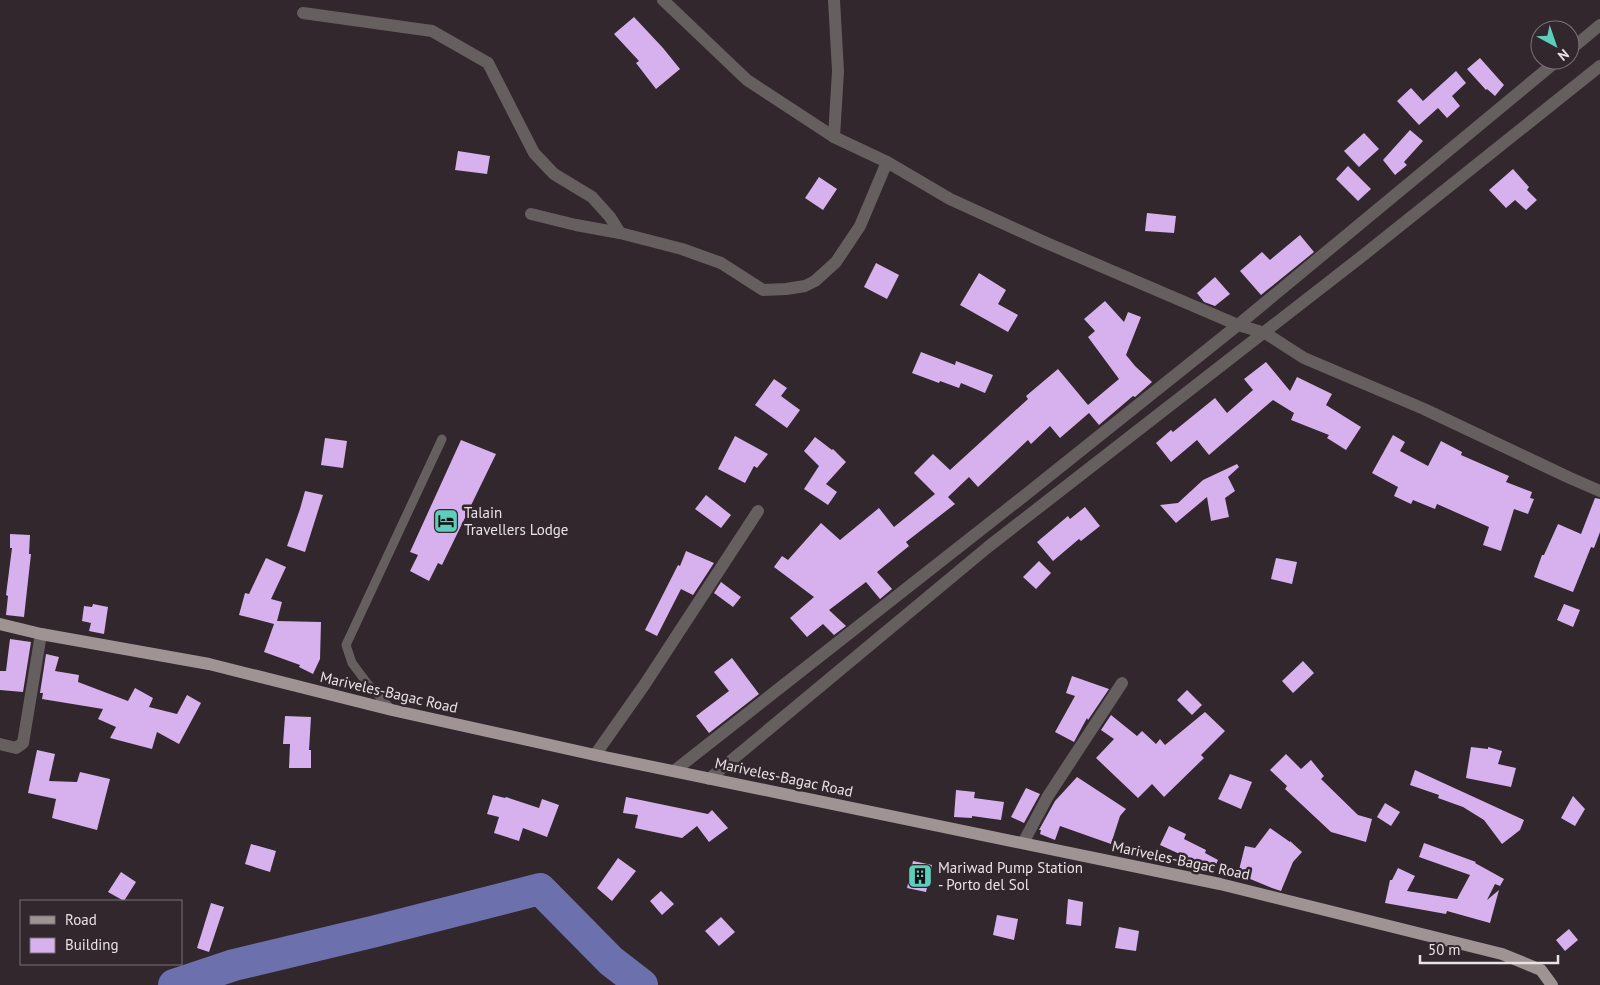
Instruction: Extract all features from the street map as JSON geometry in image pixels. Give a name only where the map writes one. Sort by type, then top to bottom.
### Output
[{"type":"main road","name":"Mariveles-Bagac Road","points":[[0,624],[42,634],[209,664],[392,710],[595,756],[1220,884],[1502,954],[1541,970],[1552,985]]},
{"type":"street","points":[[663,0],[747,80],[834,137],[887,162],[950,199],[1042,242],[1238,324],[1265,333],[1304,358],[1424,409],[1600,491]]},
{"type":"street","points":[[834,0],[838,71],[834,137]]},
{"type":"street","points":[[303,13],[432,31],[488,62],[534,153],[554,174],[592,197],[610,217],[620,233]]},
{"type":"street","points":[[1580,42],[1600,25]]},
{"type":"street","points":[[709,779],[988,547],[1265,333],[1600,66]]},
{"type":"street","points":[[674,771],[1024,496],[1238,324],[1546,70]]},
{"type":"street","points":[[531,214],[620,233],[682,249],[721,263],[763,290],[786,289],[805,286],[815,281],[836,262],[860,226],[887,162]]},
{"type":"street","points":[[595,756],[645,684],[758,511]]},
{"type":"street","points":[[0,744],[16,748],[23,743],[42,634]]},
{"type":"street","points":[[1023,843],[1048,796],[1122,682]]},
{"type":"lane","points":[[392,710],[367,683],[352,663],[346,645],[442,439]]},
{"type":"building","points":[[634,17],[680,69],[656,89],[636,63],[639,61],[614,34]]},
{"type":"building","points":[[1480,58],[1504,85],[1495,96],[1486,90],[1467,69]]},
{"type":"building","points":[[1456,71],[1466,83],[1452,96],[1460,106],[1447,118],[1438,108],[1419,125],[1397,101],[1411,88],[1423,101]]},
{"type":"building","points":[[1410,130],[1423,141],[1404,162],[1407,165],[1395,175],[1383,160]]},
{"type":"building","points":[[1364,133],[1379,149],[1359,167],[1344,151]]},
{"type":"building","points":[[458,151],[490,156],[487,174],[455,170]]},
{"type":"building","points":[[1348,166],[1371,189],[1358,201],[1336,179]]},
{"type":"building","points":[[1513,169],[1529,187],[1527,190],[1537,200],[1526,210],[1515,200],[1506,208],[1489,190]]},
{"type":"building","points":[[819,177],[837,189],[823,210],[805,198]]},
{"type":"building","points":[[1147,213],[1176,216],[1174,233],[1145,231]]},
{"type":"building","points":[[1300,235],[1314,252],[1261,295],[1240,271],[1262,252],[1270,260]]},
{"type":"building","points":[[876,263],[899,275],[887,299],[864,287]]},
{"type":"building","points":[[979,273],[1006,290],[998,304],[1018,315],[1008,332],[960,305]]},
{"type":"building","points":[[1215,277],[1230,294],[1215,306],[1204,302],[1197,293]]},
{"type":"building","points":[[1105,301],[1124,322],[1128,312],[1141,317],[1126,355],[1152,382],[1099,425],[1089,413],[1060,438],[1050,426],[1031,444],[1028,440],[978,487],[969,477],[948,497],[955,504],[906,542],[909,546],[877,572],[892,589],[880,599],[866,582],[829,610],[846,626],[834,635],[823,624],[807,637],[790,618],[814,597],[774,567],[782,556],[788,560],[821,523],[840,540],[879,508],[894,527],[935,494],[914,473],[933,454],[950,470],[1028,399],[1026,396],[1058,369],[1088,405],[1119,379],[1088,337],[1095,331],[1084,319]]},
{"type":"building","points":[[921,352],[955,365],[956,361],[993,375],[985,393],[961,383],[959,388],[912,373]]},
{"type":"building","points":[[1266,362],[1290,391],[1297,377],[1332,394],[1326,405],[1361,427],[1346,450],[1327,438],[1329,435],[1291,420],[1294,413],[1273,400],[1209,455],[1197,440],[1171,462],[1156,443],[1171,430],[1173,432],[1215,398],[1227,413],[1253,390],[1244,379]]},
{"type":"building","points":[[774,379],[787,388],[781,396],[800,410],[787,428],[755,405]]},
{"type":"building","points":[[1393,435],[1405,442],[1400,451],[1428,466],[1441,441],[1462,452],[1461,455],[1509,476],[1506,482],[1532,492],[1530,498],[1534,499],[1528,514],[1514,509],[1501,551],[1483,545],[1489,527],[1437,504],[1435,509],[1413,500],[1411,504],[1394,496],[1398,487],[1372,473]]},
{"type":"building","points":[[735,436],[768,454],[757,468],[754,466],[745,483],[718,469]]},
{"type":"building","points":[[815,437],[833,449],[846,462],[826,484],[837,492],[828,505],[804,489],[819,466],[804,451]]},
{"type":"building","points":[[325,438],[347,441],[343,468],[321,465]]},
{"type":"building","points":[[461,440],[496,454],[442,565],[438,563],[429,581],[410,571],[418,555],[410,552]]},
{"type":"building","points":[[1237,464],[1239,467],[1228,477],[1235,491],[1225,498],[1229,517],[1211,521],[1207,497],[1176,523],[1160,505],[1178,503],[1203,480]]},
{"type":"building","points":[[305,491],[323,495],[305,552],[287,546]]},
{"type":"building","points":[[706,495],[731,515],[721,528],[695,509]]},
{"type":"building","points":[[1595,498],[1600,499],[1600,532],[1594,548],[1591,547],[1573,592],[1534,577],[1542,555],[1544,555],[1558,524],[1581,534]]},
{"type":"building","points":[[1085,507],[1100,526],[1081,541],[1079,539],[1053,561],[1037,542],[1068,516],[1070,519]]},
{"type":"building","points":[[10,534],[30,535],[29,554],[31,554],[24,617],[6,615],[8,596],[6,595],[12,548],[10,548]]},
{"type":"building","points":[[686,551],[714,563],[693,595],[681,589],[657,636],[645,630],[678,565],[680,566]]},
{"type":"building","points":[[266,558],[286,567],[271,599],[282,602],[277,621],[321,622],[320,659],[313,674],[299,667],[300,665],[264,652],[274,624],[239,615],[245,593],[249,594]]},
{"type":"building","points":[[1276,558],[1297,562],[1292,584],[1271,579]]},
{"type":"building","points":[[1039,561],[1051,573],[1036,589],[1023,577]]},
{"type":"building","points":[[721,582],[741,597],[733,607],[714,593]]},
{"type":"building","points":[[93,604],[108,607],[104,634],[89,631],[91,623],[82,621],[84,606],[92,607]]},
{"type":"building","points":[[1564,604],[1580,610],[1573,627],[1557,620]]},
{"type":"building","points":[[10,639],[31,642],[23,692],[0,690],[0,671],[6,671]]},
{"type":"building","points":[[46,654],[59,657],[55,671],[79,675],[78,682],[128,701],[135,688],[153,698],[149,707],[177,714],[187,695],[201,703],[179,744],[157,732],[152,749],[110,738],[116,727],[98,719],[103,709],[42,699],[43,693],[40,693]]},
{"type":"building","points":[[732,658],[759,694],[709,733],[696,716],[729,691],[714,672]]},
{"type":"building","points":[[1303,661],[1314,673],[1293,693],[1282,681]]},
{"type":"building","points":[[1072,676],[1109,689],[1088,720],[1087,718],[1074,742],[1055,732],[1075,696],[1066,693]]},
{"type":"building","points":[[1187,690],[1202,705],[1192,715],[1177,700]]},
{"type":"building","points":[[1205,712],[1225,731],[1201,755],[1204,758],[1164,797],[1152,784],[1138,798],[1096,758],[1114,739],[1101,730],[1111,715],[1137,736],[1142,731],[1156,744],[1160,739],[1165,745]]},
{"type":"building","points":[[285,716],[311,717],[309,750],[311,750],[311,768],[289,768],[290,744],[283,744]]},
{"type":"building","points":[[1471,747],[1488,749],[1488,747],[1502,751],[1498,764],[1516,768],[1511,787],[1466,778]]},
{"type":"building","points":[[37,750],[55,754],[49,781],[77,782],[80,772],[110,779],[97,830],[52,818],[56,799],[28,793]]},
{"type":"building","points":[[1286,754],[1301,769],[1311,760],[1324,776],[1321,779],[1358,815],[1372,819],[1366,842],[1331,832],[1285,789],[1287,786],[1270,770]]},
{"type":"building","points":[[1415,770],[1524,820],[1520,830],[1502,844],[1484,820],[1463,807],[1438,798],[1439,795],[1410,785]]},
{"type":"building","points":[[1230,774],[1252,782],[1241,809],[1218,799]]},
{"type":"building","points":[[1077,777],[1126,809],[1120,816],[1111,844],[1060,826],[1055,840],[1040,834],[1041,830],[1039,830],[1055,801]]},
{"type":"building","points":[[1026,788],[1040,794],[1024,823],[1011,817]]},
{"type":"building","points":[[956,790],[975,792],[974,798],[1004,802],[1001,820],[972,816],[972,818],[954,817]]},
{"type":"building","points":[[493,795],[506,797],[539,808],[542,799],[559,805],[547,837],[523,828],[519,841],[494,833],[499,817],[487,814]]},
{"type":"building","points":[[1573,796],[1585,809],[1575,826],[1561,818]]},
{"type":"building","points":[[626,797],[708,814],[712,810],[728,828],[709,842],[697,826],[682,838],[635,828],[638,815],[623,813]]},
{"type":"building","points":[[1385,803],[1400,812],[1391,826],[1377,817]]},
{"type":"building","points":[[1169,826],[1186,834],[1184,839],[1206,850],[1205,853],[1218,860],[1212,874],[1182,861],[1184,856],[1160,845]]},
{"type":"building","points":[[1270,828],[1290,841],[1302,852],[1293,862],[1281,891],[1238,874],[1245,846],[1255,848]]},
{"type":"building","points":[[1424,843],[1476,862],[1504,879],[1500,886],[1495,884],[1487,900],[1499,890],[1490,923],[1447,911],[1446,914],[1385,903],[1390,880],[1392,880],[1398,868],[1415,876],[1407,891],[1457,899],[1470,875],[1419,857]]},
{"type":"building","points":[[251,844],[276,851],[270,872],[245,864]]},
{"type":"building","points":[[618,858],[636,871],[612,901],[597,888]]},
{"type":"building","name":"Mariwad Pump Station - Porto del Sol","points":[[913,861],[932,865],[926,892],[907,888]]},
{"type":"building","points":[[121,872],[136,882],[125,900],[108,892]]},
{"type":"building","points":[[661,891],[674,904],[662,915],[650,901]]},
{"type":"building","points":[[1068,899],[1083,902],[1081,926],[1066,924]]},
{"type":"building","points":[[211,903],[224,907],[209,952],[197,948]]},
{"type":"building","points":[[997,915],[1018,919],[1014,940],[993,935]]},
{"type":"building","points":[[721,917],[735,932],[719,946],[705,931]]},
{"type":"building","points":[[1119,927],[1139,931],[1136,951],[1115,948]]},
{"type":"building","points":[[1569,929],[1578,940],[1565,951],[1556,940]]},
{"type":"waterway","points":[[174,985],[234,965],[540,889],[611,961],[642,985]]},
{"type":"place","name":"Talain Travellers Lodge","points":[[446,521]]},
{"type":"place","name":"Mariwad Pump Station - Porto del Sol","points":[[920,876]]}]
